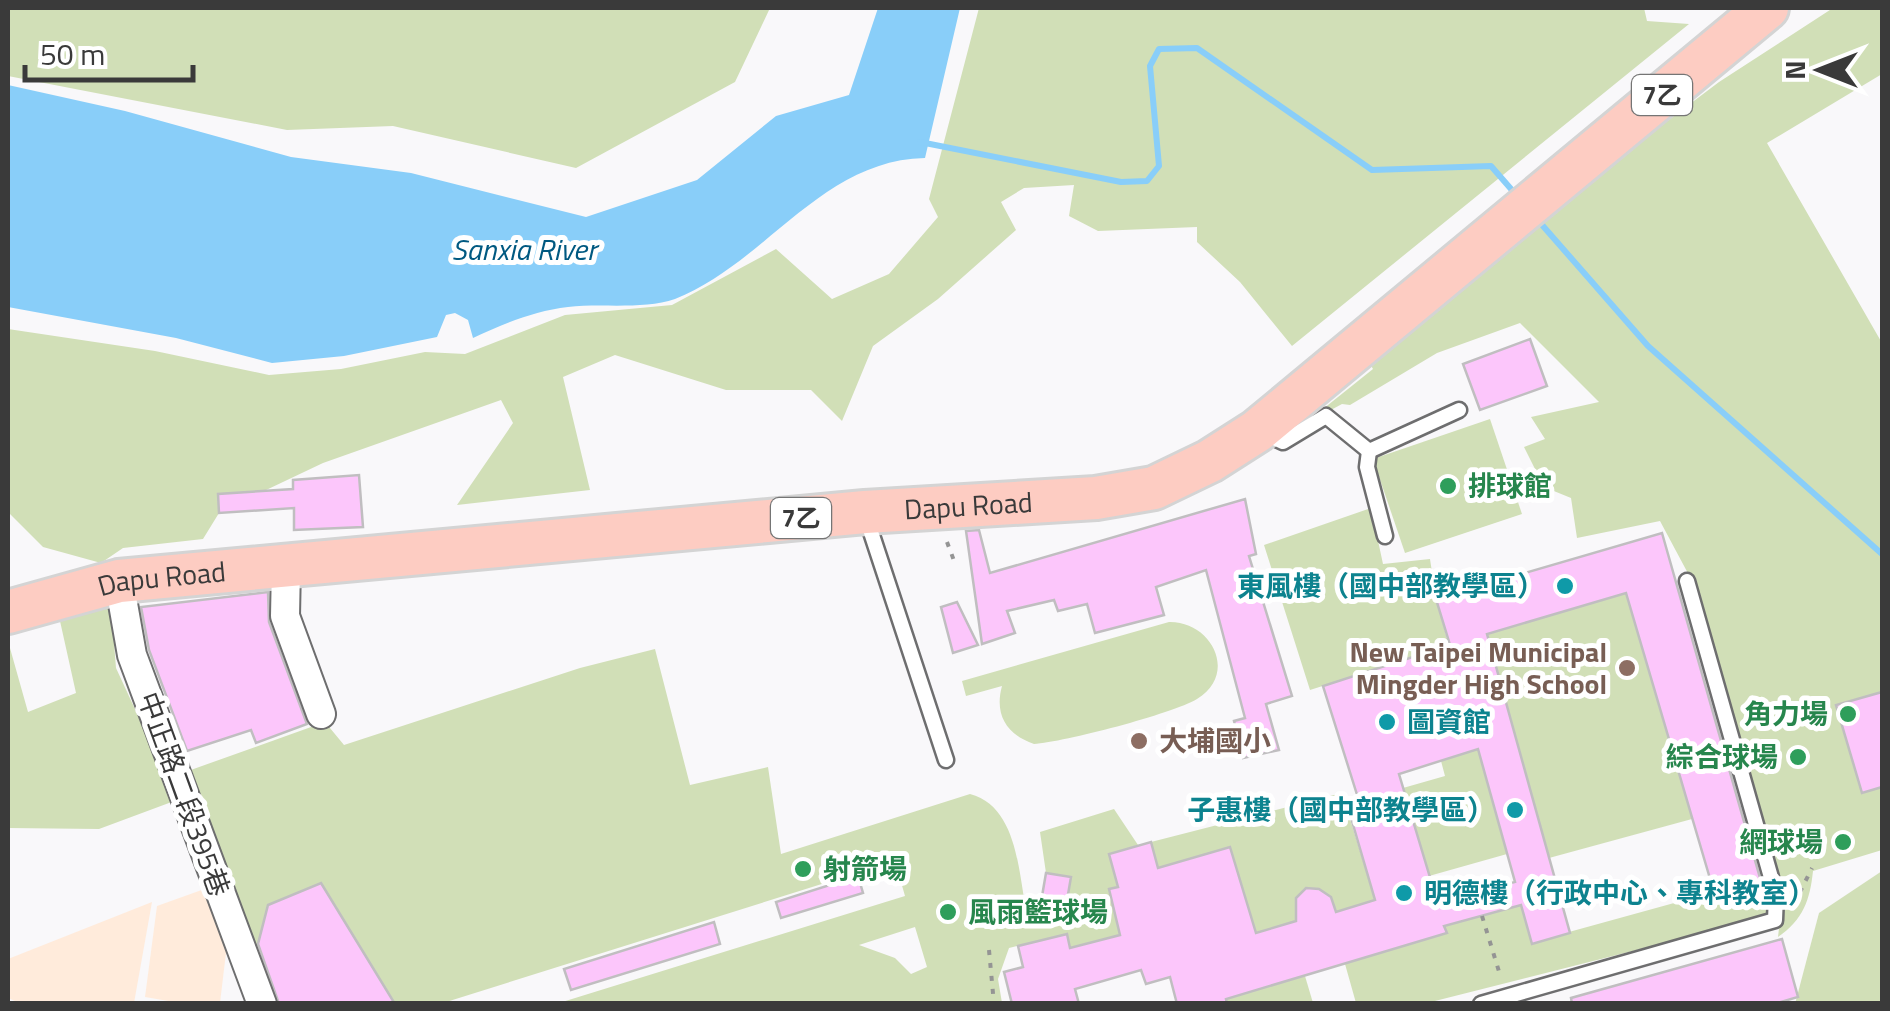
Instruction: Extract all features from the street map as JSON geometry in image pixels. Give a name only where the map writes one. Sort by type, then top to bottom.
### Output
[{"type":"main road","name":"Dapu Road","points":[[8,612],[119,581],[864,512],[1096,498],[1154,488],[1258,431],[1767,8]]},
{"type":"street","points":[[286,566],[285,616],[320,714]]},
{"type":"street","name":"中正路二段395巷","points":[[119,581],[132,655],[262,1004]]},
{"type":"lane","points":[[1369,451],[1459,410]]},
{"type":"lane","points":[[1258,431],[1283,442],[1326,416],[1369,451]]},
{"type":"lane","points":[[1369,451],[1367,467],[1385,536]]},
{"type":"lane","points":[[864,512],[946,760]]},
{"type":"lane","points":[[1482,1004],[1775,920],[1776,895],[1687,581]]},
{"type":"path","points":[[1775,920],[1796,902],[1812,868]]},
{"type":"path","points":[[1482,916],[1507,996]]},
{"type":"path","points":[[989,950],[994,1004]]},
{"type":"shaded area","points":[[210,887],[228,936],[220,1003],[180,1003],[145,997],[157,906]]},
{"type":"shaded area","points":[[152,902],[134,1003],[22,1004],[8,998],[8,959]]},
{"type":"green space","points":[[8,8],[770,8],[735,82],[576,168],[393,126],[287,130],[8,76]]},
{"type":"green space","points":[[979,8],[1644,8],[1647,21],[1689,24],[1292,346],[1240,282],[1197,242],[1197,227],[1098,231],[1069,216],[1074,185],[1024,188],[1001,202],[1016,230],[938,299],[873,346],[842,421],[811,390],[726,390],[615,355],[563,377],[590,490],[457,505],[513,423],[501,400],[323,463],[264,491],[219,494],[219,513],[203,539],[123,548],[101,563],[43,547],[8,512],[8,329],[155,351],[269,375],[341,369],[425,352],[465,354],[565,315],[672,305],[776,249],[832,299],[889,274],[938,217],[929,199]]},
{"type":"green space","points":[[1833,8],[1882,8],[1882,74],[1767,143],[1882,343],[1882,692],[1837,705],[1862,792],[1882,787],[1882,850],[1813,871],[1804,909],[1778,937],[1783,893],[1691,579],[1660,521],[1577,538],[1571,498],[1544,487],[1524,447],[1545,439],[1531,417],[1599,402],[1520,323],[1437,353],[1350,405],[1342,404],[1303,425],[1373,369],[1363,351],[1719,82]]},
{"type":"green space","name":"排球館","points":[[1490,419],[1522,514],[1405,553],[1373,459]]},
{"type":"green space","points":[[1371,508],[1383,564],[1430,559],[1436,599],[1507,854],[1429,876],[1403,788],[1445,776],[1441,761],[1452,757],[1420,655],[1310,690],[1264,545]]},
{"type":"green space","points":[[110,593],[116,668],[177,800],[99,829],[8,828],[8,641],[28,712],[76,693],[58,612]]},
{"type":"green space","points":[[1626,593],[1692,819],[1549,858],[1487,634]]},
{"type":"green space","points":[[1169,622],[1197,630],[1214,650],[1218,663],[1210,688],[1197,699],[1165,712],[1092,733],[1034,744],[1016,735],[1001,715],[1002,686],[966,696],[962,681]]},
{"type":"green space","points":[[655,649],[690,785],[768,767],[781,854],[970,794],[997,811],[1005,824],[1016,855],[1025,904],[1064,912],[1071,878],[1046,873],[1040,832],[1114,809],[1138,845],[1109,854],[1118,887],[1109,890],[1120,935],[1070,948],[1066,934],[1009,948],[998,979],[1002,1003],[559,1003],[905,896],[895,861],[443,1003],[395,1003],[321,883],[268,905],[255,956],[188,771],[325,722],[344,745],[580,668]],"holes":[[[915,927],[927,967],[911,974],[895,958],[859,945]]]},
{"type":"green space","points":[[1342,793],[1375,900],[1336,912],[1326,894],[1306,888],[1296,898],[1296,921],[1256,933],[1230,847],[1185,861],[1181,948],[1151,842]]},
{"type":"green space","points":[[1882,871],[1882,1003],[1795,1004],[1819,913]]},
{"type":"green space","points":[[1765,884],[1769,912],[1759,919],[1427,1003],[1356,1003],[1345,964],[1446,933],[1444,926],[1521,905],[1569,932],[1714,892],[1717,899]]},
{"type":"green space","points":[[1305,976],[1313,1003],[1227,1003],[1226,999]]},
{"type":"water","name":"Sanxia River","points":[[878,8],[960,8],[925,158],[888,163],[855,176],[824,194],[708,283],[675,299],[555,309],[473,338],[468,320],[455,313],[446,315],[437,337],[344,356],[272,363],[176,338],[8,307],[8,85],[125,111],[291,157],[411,173],[586,217],[697,180],[776,116],[849,95]]},
{"type":"building","points":[[1530,339],[1547,386],[1480,410],[1463,364]]},
{"type":"building","points":[[359,475],[363,527],[294,530],[294,508],[219,513],[218,494],[293,489],[293,480]]},
{"type":"building","points":[[1245,499],[1256,554],[1249,556],[1292,696],[1266,704],[1279,750],[1243,758],[1234,721],[1245,718],[1206,570],[1156,587],[1164,615],[1095,633],[1087,604],[1058,611],[1054,600],[1007,611],[1015,633],[982,644],[966,531],[979,530],[990,573]]},
{"type":"building","points":[[1662,533],[1762,885],[1716,899],[1626,593],[1487,634],[1570,933],[1532,944],[1521,905],[1444,926],[1447,933],[1226,999],[1227,1004],[1177,1004],[1170,977],[1146,984],[1141,970],[1075,989],[1079,1004],[1012,1004],[1004,972],[1023,967],[1018,946],[1067,934],[1070,948],[1120,935],[1109,889],[1118,887],[1109,854],[1151,842],[1158,868],[1230,847],[1256,933],[1296,921],[1296,898],[1306,888],[1319,889],[1331,897],[1336,912],[1375,900],[1347,804],[1359,801],[1323,686],[1450,645],[1436,599]],"holes":[[[1478,749],[1515,882],[1438,904],[1399,774]]]},
{"type":"building","points":[[268,592],[269,622],[307,724],[256,743],[251,730],[187,751],[149,650],[141,607]]},
{"type":"building","points":[[957,602],[978,645],[953,653],[941,607]]},
{"type":"building","points":[[1882,692],[1882,787],[1862,793],[1836,705]]},
{"type":"building","points":[[1046,873],[1071,877],[1065,912],[1040,908]]},
{"type":"building","points":[[858,876],[863,893],[781,918],[776,902]]},
{"type":"building","points":[[321,883],[395,1004],[279,1004],[258,944],[268,905]]},
{"type":"building","points":[[714,922],[720,944],[571,990],[564,969]]},
{"type":"building","points":[[1782,939],[1798,997],[1774,1004],[1572,1004],[1571,998]]},
{"type":"waterway","points":[[920,142],[1121,182],[1147,181],[1159,166],[1150,66],[1159,49],[1197,48],[1372,170],[1491,166],[1518,197]]},
{"type":"waterway","points":[[1536,218],[1648,346],[1882,554]]},
{"type":"place","name":"排球館","points":[[1448,486]]},
{"type":"place","name":"東風樓（國中部教學區）","points":[[1565,586]]},
{"type":"place","name":"New Taipei Municipal Mingder High School","points":[[1627,668]]},
{"type":"place","name":"角力場","points":[[1848,714]]},
{"type":"place","name":"圖資館","points":[[1387,722]]},
{"type":"place","name":"大埔國小","points":[[1139,741]]},
{"type":"place","name":"綜合球場","points":[[1798,757]]},
{"type":"place","name":"子惠樓（國中部教學區）","points":[[1515,810]]},
{"type":"place","name":"網球場","points":[[1843,842]]},
{"type":"place","name":"射箭場","points":[[803,869]]},
{"type":"place","name":"明德樓（行政中心、專科教室）","points":[[1404,893]]},
{"type":"place","name":"風雨籃球場","points":[[948,912]]}]
